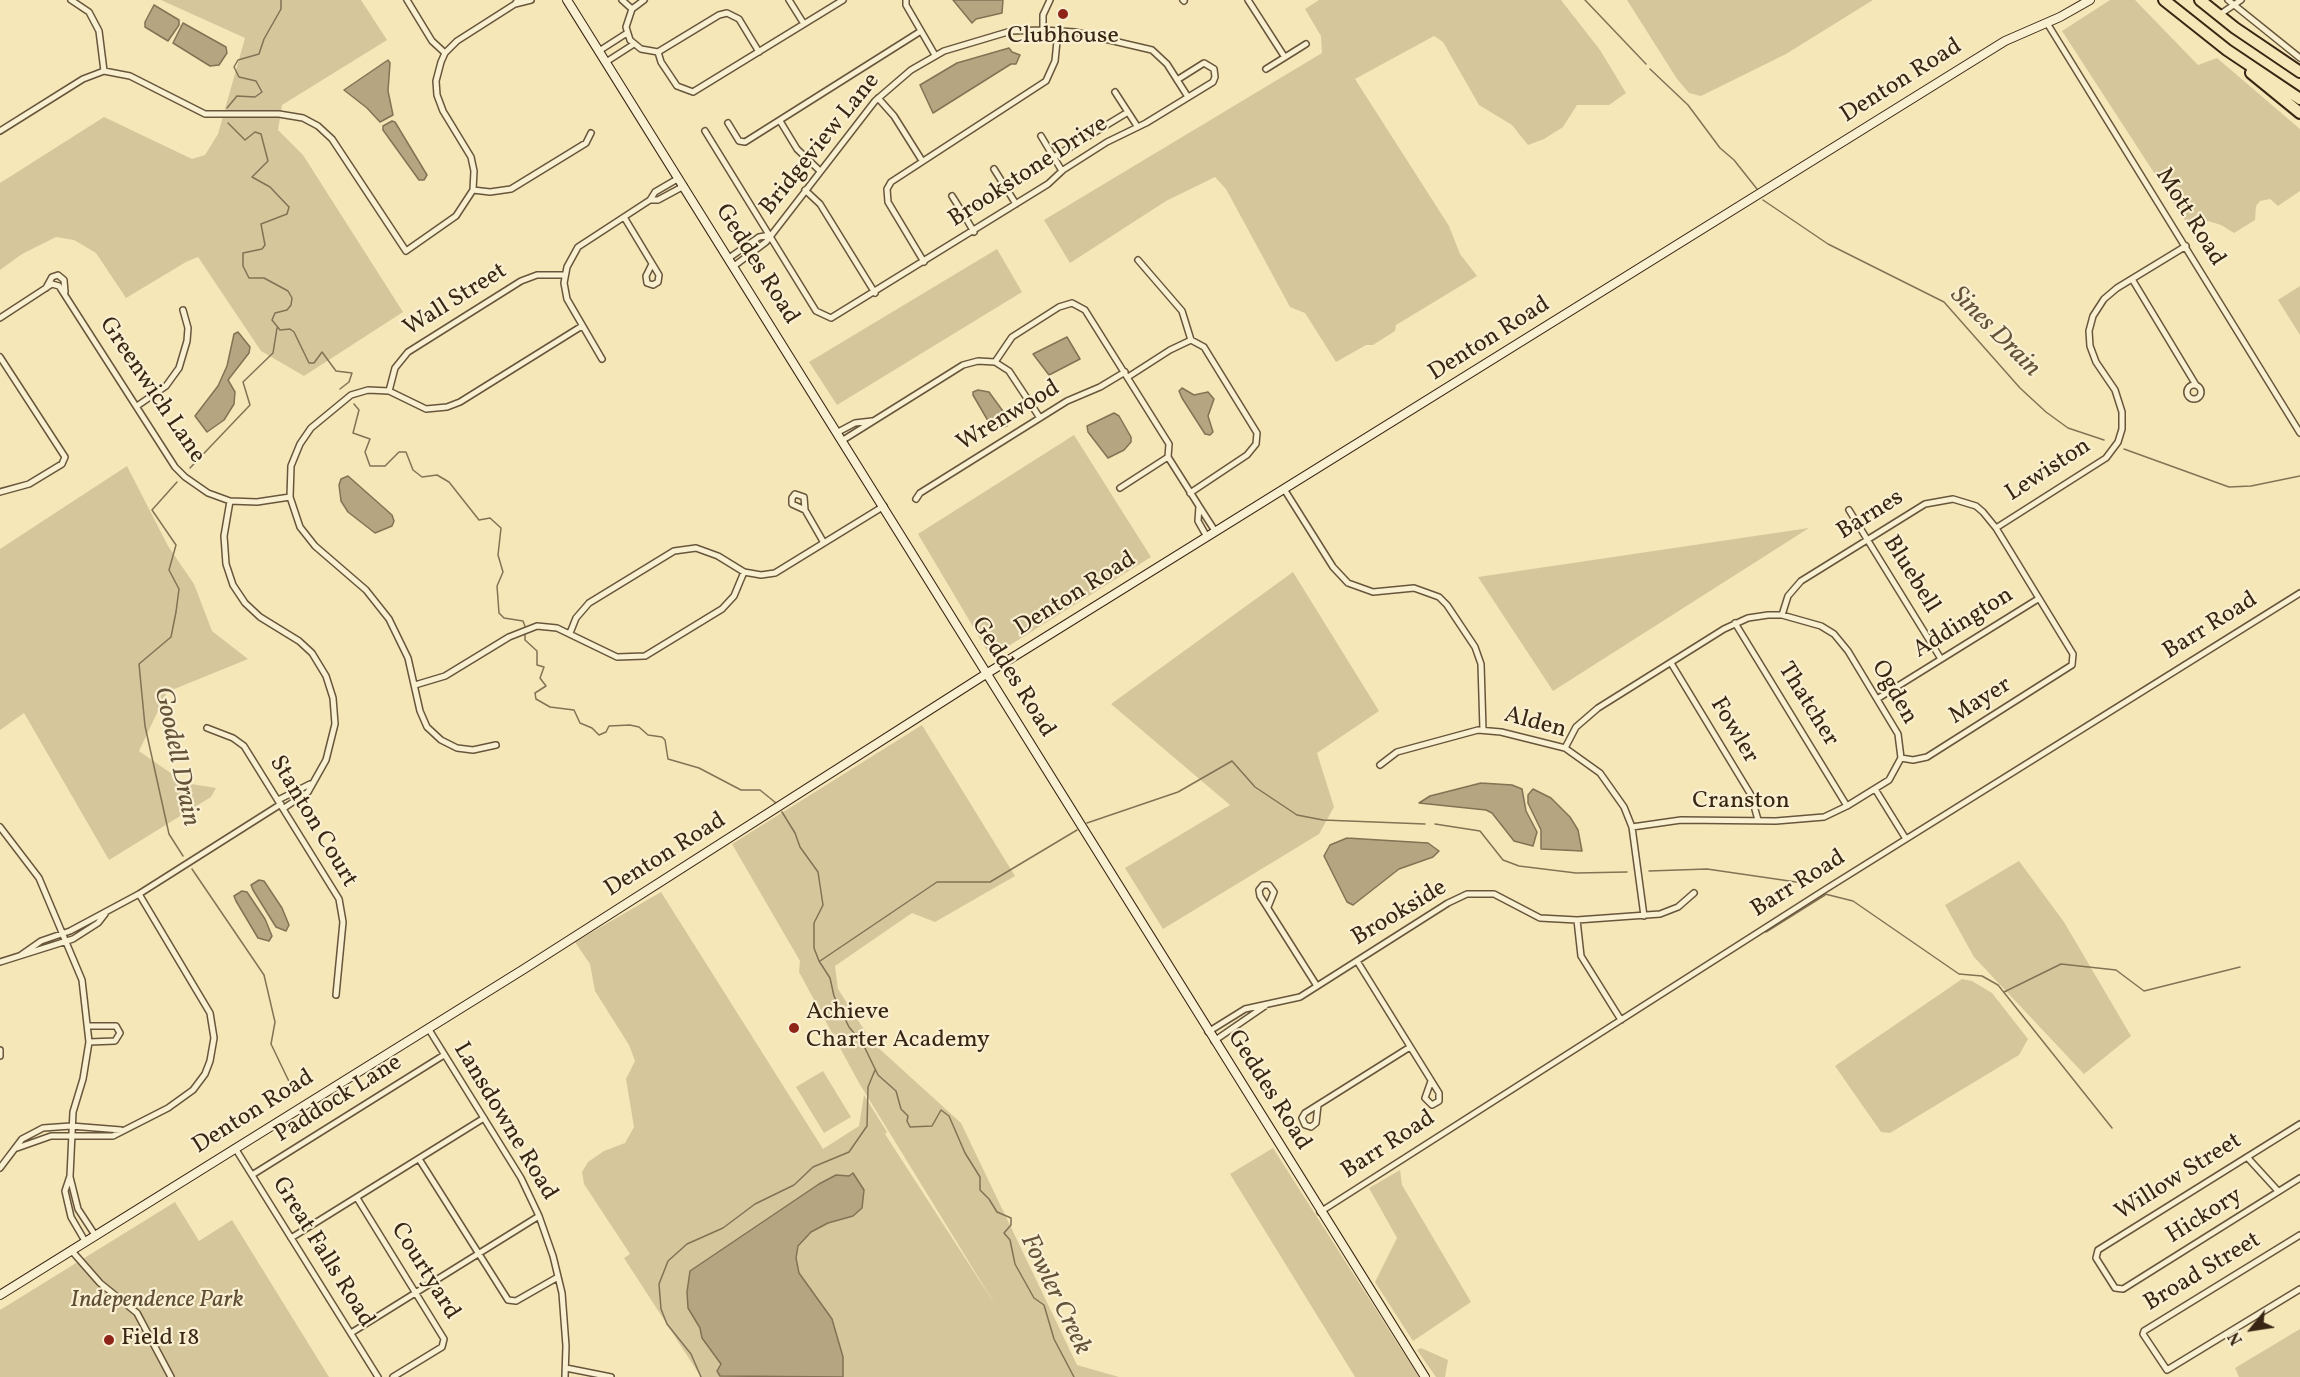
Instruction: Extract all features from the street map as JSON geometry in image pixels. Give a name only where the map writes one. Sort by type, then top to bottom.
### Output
[{"type":"highway","points":[[2164,0],[2228,50],[2299,98]]},
{"type":"highway","points":[[2200,0],[2300,72]]},
{"type":"highway","points":[[2228,50],[2240,63],[2300,113]]},
{"type":"street","points":[[71,0],[89,12],[99,31],[104,71]]},
{"type":"street","points":[[407,0],[429,36],[446,52]]},
{"type":"street","points":[[0,131],[83,79],[104,71],[130,76],[205,114],[286,114],[313,123],[332,139],[406,251],[456,216],[473,190],[474,171],[471,157],[443,111],[437,94],[437,74],[446,52],[457,41],[517,2],[531,0]]},
{"type":"street","name":"Geddes Road","points":[[567,0],[843,440],[1320,1212],[1425,1377]]},
{"type":"street","points":[[622,0],[632,9]]},
{"type":"street","points":[[644,0],[632,9],[628,17],[630,39],[645,51],[658,52],[719,15],[727,13],[739,19],[759,52]]},
{"type":"street","points":[[789,0],[804,24]]},
{"type":"street","points":[[658,52],[661,62],[677,86],[693,92],[843,0]]},
{"type":"street","points":[[906,0],[906,5],[936,55]]},
{"type":"street","points":[[1043,30],[1043,15],[1050,0]]},
{"type":"street","points":[[1248,0],[1284,56]]},
{"type":"street","name":"Denton Road","points":[[0,1295],[784,805],[986,674],[1215,531],[2006,41],[2047,23],[2090,0]]},
{"type":"street","points":[[2228,0],[2300,57]]},
{"type":"street","points":[[2219,15],[2241,0]]},
{"type":"street","name":"Mott Road","points":[[2047,23],[2300,433]]},
{"type":"street","name":"Bridgeview Lane","points":[[734,266],[766,242],[878,98],[911,70],[936,55],[976,40],[1011,31],[1043,30],[1144,47],[1160,56],[1188,98]]},
{"type":"street","points":[[728,123],[738,139],[743,142],[921,31]]},
{"type":"street","points":[[924,262],[887,198],[889,185],[894,178],[921,159],[1046,81],[1055,61],[1058,31]]},
{"type":"street","points":[[599,51],[630,39]]},
{"type":"street","points":[[606,62],[630,39]]},
{"type":"street","points":[[1266,69],[1306,44]]},
{"type":"street","name":"Brookstone Drive","points":[[770,235],[816,311],[826,317],[835,317],[974,232],[1048,184],[1062,171],[1213,82],[1214,69],[1204,63],[1177,80]]},
{"type":"street","points":[[1115,92],[1137,126]]},
{"type":"street","points":[[878,98],[894,116],[921,159]]},
{"type":"street","points":[[1054,157],[1128,112]]},
{"type":"street","points":[[780,121],[796,149],[820,171]]},
{"type":"street","points":[[705,131],[770,235]]},
{"type":"street","points":[[473,190],[496,192],[519,185],[586,143],[591,133]]},
{"type":"street","points":[[1041,136],[1062,171]]},
{"type":"street","points":[[994,169],[1016,204]]},
{"type":"street","points":[[602,358],[567,299],[565,275],[578,247],[650,200],[655,192],[679,178]]},
{"type":"street","points":[[650,200],[658,200],[684,186]]},
{"type":"street","points":[[964,215],[1006,188]]},
{"type":"street","points":[[805,190],[820,204],[875,293]]},
{"type":"street","points":[[952,196],[974,232]]},
{"type":"street","points":[[624,217],[652,264]]},
{"type":"street","name":"Bridgeview Lane","points":[[729,258],[759,237],[770,235]]},
{"type":"street","name":"Lewiston","points":[[1996,528],[2106,458],[2118,442],[2122,429],[2122,412],[2115,390],[2096,362],[2090,346],[2089,331],[2093,316],[2104,299],[2186,246]]},
{"type":"street","points":[[1138,260],[1182,311],[1191,340],[1204,347],[1255,428],[1257,438],[1254,448],[1247,456],[1190,493]]},
{"type":"street","name":"Greenwich Lane","points":[[46,288],[52,277],[58,275],[64,280],[65,292]]},
{"type":"street","name":"Wall Street","points":[[389,391],[395,368],[408,352],[520,281],[537,275],[565,275]]},
{"type":"street","points":[[2132,279],[2196,385]]},
{"type":"street","name":"Greenwich Lane","points":[[46,288],[55,285],[65,292],[175,467],[202,490],[230,501],[257,502],[290,497]]},
{"type":"street","points":[[0,318],[46,288]]},
{"type":"street","points":[[994,362],[1012,337],[1059,307],[1072,303],[1082,307],[1169,444],[1168,457],[1215,531]]},
{"type":"street","points":[[136,406],[166,386],[179,368],[188,342],[188,328],[183,310]]},
{"type":"street","points":[[496,745],[467,750],[441,740],[424,722],[404,647],[389,620],[366,590],[309,540],[293,513],[290,497],[291,466],[300,444],[311,429],[351,395],[368,390],[389,391],[426,409],[452,405],[582,326]]},
{"type":"street","name":"Wrenwood","points":[[916,499],[920,493],[1040,418],[1191,340]]},
{"type":"street","points":[[0,357],[64,455],[64,462],[23,487],[0,492]]},
{"type":"street","points":[[843,440],[963,365],[978,361],[994,362],[1013,375],[1040,418]]},
{"type":"street","points":[[838,432],[855,423],[873,421]]},
{"type":"street","points":[[1120,488],[1168,457]]},
{"type":"street","points":[[1284,489],[1333,567],[1348,583],[1373,592],[1414,588],[1439,597],[1447,604],[1479,657],[1484,674],[1484,730]]},
{"type":"street","name":"Barnes","points":[[1782,615],[1785,602],[1797,584],[1925,504],[1944,499],[1976,506],[1996,528],[2073,654],[2073,660]]},
{"type":"street","points":[[230,501],[224,536],[226,564],[233,585],[245,603],[260,617],[298,641],[312,653],[322,668],[332,692],[335,714],[330,748],[323,767],[303,797],[281,804]]},
{"type":"street","points":[[570,633],[576,618],[589,603],[680,548],[702,550],[744,572],[761,575],[775,573],[884,506]]},
{"type":"street","points":[[1199,506],[1197,516],[1207,537]]},
{"type":"street","points":[[805,510],[824,543]]},
{"type":"street","name":"Bluebell","points":[[1849,510],[1941,659]]},
{"type":"street","points":[[415,685],[445,676],[531,627],[550,626],[570,633],[617,657],[645,656],[722,609],[734,596],[744,572]]},
{"type":"street","name":"Barr Road","points":[[1320,1212],[1906,839],[2300,593]]},
{"type":"street","name":"Addington","points":[[1877,699],[2038,599]]},
{"type":"street","points":[[1565,748],[1571,734],[1587,716],[1735,623],[1757,616],[1782,615]]},
{"type":"street","name":"Ogden","points":[[1782,615],[1821,626],[1834,634],[1848,651],[1899,734],[1901,758],[1893,774],[1875,789],[1847,806]]},
{"type":"street","name":"Thatcher","points":[[1735,623],[1847,806]]},
{"type":"street","name":"Mayer","points":[[1901,758],[1913,760],[1927,757],[2072,665],[2073,660]]},
{"type":"street","name":"Fowler","points":[[1671,663],[1751,795],[1758,820]]},
{"type":"street","name":"Stanton Court","points":[[207,728],[233,738],[244,746],[331,885],[342,907],[343,922],[336,995]]},
{"type":"street","name":"Alden","points":[[1380,765],[1397,752],[1459,734],[1484,730],[1528,737],[1565,748],[1591,765],[1611,786],[1632,826],[1644,916]]},
{"type":"street","points":[[0,962],[66,942],[86,932],[105,914],[281,804],[296,789],[310,784]]},
{"type":"street","points":[[1875,789],[1906,839]]},
{"type":"street","name":"Cranston","points":[[1632,826],[1681,820],[1815,819],[1847,806]]},
{"type":"street","points":[[1,830],[39,878],[82,980],[90,1026],[89,1041],[71,1126],[70,1176],[78,1209],[95,1235]]},
{"type":"street","name":"Brookside","points":[[1209,1032],[1245,1010],[1294,999],[1448,903],[1467,894],[1494,894],[1540,918],[1577,920],[1644,916],[1667,912],[1694,893]]},
{"type":"street","points":[[17,1148],[51,1136],[104,1138],[149,1120],[193,1090],[210,1061],[214,1038],[213,1025],[206,1002],[139,894]]},
{"type":"street","points":[[1268,908],[1317,986]]},
{"type":"street","points":[[21,955],[41,941],[63,934],[94,917],[105,914]]},
{"type":"street","points":[[1577,920],[1581,956],[1621,1020]]},
{"type":"street","points":[[1357,961],[1431,1081]]},
{"type":"street","name":"Brookside","points":[[1214,1041],[1265,1005]]},
{"type":"street","points":[[89,1041],[115,1041],[120,1033],[116,1026],[90,1026]]},
{"type":"street","name":"Lansdowne Road","points":[[428,1028],[526,1186],[539,1216],[558,1277],[565,1318],[565,1377]]},
{"type":"street","points":[[1318,1106],[1410,1047]]},
{"type":"street","points":[[0,1050],[0,1056]]},
{"type":"street","name":"Paddock Lane","points":[[252,1175],[444,1055]]},
{"type":"street","points":[[291,1238],[484,1118]]},
{"type":"street","name":"Willow Street","points":[[2129,1285],[2117,1289],[2096,1258],[2098,1250],[2300,1124]]},
{"type":"street","points":[[1,1164],[17,1148],[22,1139],[43,1128],[71,1126],[121,1130]]},
{"type":"street","name":"Great Falls Road","points":[[235,1148],[378,1377]]},
{"type":"street","points":[[2247,1157],[2278,1191]]},
{"type":"street","points":[[419,1159],[510,1301],[558,1277]]},
{"type":"street","points":[[70,1176],[65,1191],[67,1205],[85,1241]]},
{"type":"street","name":"Hickory","points":[[2129,1285],[2300,1178]]},
{"type":"street","name":"Courtyard","points":[[357,1198],[445,1341],[440,1348],[393,1377]]},
{"type":"street","points":[[351,1333],[539,1216]]},
{"type":"street","name":"Broad Street","points":[[2300,1235],[2144,1331],[2143,1334],[2167,1370],[2300,1289]]},
{"type":"street","points":[[71,1250],[100,1283],[137,1312],[171,1377]]},
{"type":"street","points":[[566,1368],[611,1377]]},
{"type":"green space","points":[[161,0],[361,0],[387,40],[282,105],[278,130],[303,155],[403,312],[304,376],[261,351],[198,257],[126,298],[96,253],[74,240],[56,237],[22,254],[0,270],[0,183],[104,117],[192,159],[205,155],[218,134],[245,38]]},
{"type":"green space","points":[[1319,0],[1561,0],[1600,50],[1626,93],[1609,105],[1577,105],[1563,127],[1544,139],[1528,145],[1512,125],[1479,105],[1443,42],[1434,36],[1355,79],[1449,226],[1460,254],[1477,276],[1396,325],[1395,331],[1373,345],[1366,345],[1336,362],[1305,313],[1290,307],[1226,189],[1215,177],[1166,201],[1070,263],[1044,220],[1322,53],[1321,36],[1305,9]]},
{"type":"green space","points":[[1627,0],[1873,0],[1786,54],[1701,96],[1689,93],[1677,79]]},
{"type":"green space","points":[[2110,0],[2135,0],[2198,65],[2217,58],[2300,129],[2300,191],[2278,206],[2270,199],[2260,201],[2256,206],[2255,220],[2234,233],[2221,225],[2208,221],[2198,227],[2193,227],[2184,219],[2062,31]]},
{"type":"green space","points":[[997,249],[1022,292],[837,405],[809,362]]},
{"type":"green space","points":[[2300,286],[2300,335],[2278,300]]},
{"type":"green space","points":[[1074,435],[1151,557],[991,657],[918,534]]},
{"type":"green space","points":[[127,466],[168,546],[194,584],[212,631],[248,659],[167,692],[139,751],[185,783],[216,788],[211,797],[109,860],[24,713],[0,730],[0,549]]},
{"type":"green space","points":[[1809,528],[1553,691],[1478,577]]},
{"type":"green space","points":[[1293,572],[1379,711],[1317,753],[1334,807],[1319,834],[1163,929],[1125,868],[1230,805],[1111,704]]},
{"type":"green space","points":[[922,725],[1015,876],[935,922],[912,913],[835,966],[838,989],[872,1042],[961,1123],[1077,1365],[1119,1377],[701,1377],[624,1258],[630,1254],[584,1184],[582,1172],[588,1162],[604,1151],[625,1143],[634,1127],[626,1079],[635,1061],[629,1045],[595,991],[590,964],[575,942],[661,892],[823,1149],[859,1126],[864,1095],[887,1132],[885,1134],[996,1306],[859,1083],[799,972],[800,961],[732,844]]},
{"type":"green space","points":[[2019,861],[2064,922],[2131,1036],[2084,1074],[1974,957],[1945,905]]},
{"type":"green space","points":[[1962,979],[1972,981],[1992,993],[2028,1039],[2019,1055],[1890,1133],[1881,1132],[1835,1066]]},
{"type":"green space","points":[[823,1071],[851,1117],[824,1133],[796,1087]]},
{"type":"green space","points":[[1273,1148],[1419,1377],[1355,1377],[1230,1174]]},
{"type":"green space","points":[[1400,1170],[1402,1185],[1471,1302],[1413,1341],[1375,1282],[1397,1238],[1369,1188]]},
{"type":"green space","name":"Independence Park","points":[[175,1202],[199,1241],[232,1220],[329,1377],[0,1377],[0,1310]]},
{"type":"green space","points":[[2300,1329],[2300,1377],[2239,1377],[2235,1368]]},
{"type":"green space","points":[[1421,1348],[1448,1360],[1445,1377],[1436,1377],[1417,1350]]},
{"type":"shaded area","points":[[953,0],[1003,0],[1002,13],[976,19],[972,23]]},
{"type":"shaded area","points":[[154,5],[179,20],[179,25],[168,41],[145,27],[145,22]]},
{"type":"shaded area","points":[[183,23],[226,47],[227,53],[219,65],[210,66],[173,43]]},
{"type":"shaded area","points":[[1009,48],[1020,55],[1016,64],[1011,64],[933,113],[920,85],[957,63]]},
{"type":"shaded area","points":[[388,60],[390,63],[388,91],[393,115],[380,122],[367,108],[344,90]]},
{"type":"shaded area","points":[[392,121],[395,122],[427,175],[424,180],[419,180],[383,130],[383,126]]},
{"type":"shaded area","points":[[238,332],[250,347],[249,353],[228,380],[235,392],[234,404],[224,420],[207,432],[195,416],[218,386],[227,366],[234,334]]},
{"type":"shaded area","points":[[1067,337],[1080,359],[1049,375],[1033,354]]},
{"type":"shaded area","points":[[1182,388],[1194,395],[1208,392],[1214,399],[1208,416],[1213,432],[1210,435],[1205,434],[1182,398],[1179,391]]},
{"type":"shaded area","points":[[978,390],[989,392],[1005,414],[1007,426],[995,429],[991,426],[973,395],[973,392]]},
{"type":"shaded area","points":[[1114,413],[1119,416],[1131,437],[1131,442],[1124,450],[1108,458],[1088,432],[1087,426]]},
{"type":"shaded area","points":[[348,476],[392,515],[394,521],[392,526],[375,533],[348,512],[341,501],[339,485],[341,479]]},
{"type":"shaded area","points":[[1481,783],[1512,785],[1522,789],[1526,811],[1537,832],[1533,846],[1514,841],[1492,813],[1486,810],[1419,803],[1430,796]]},
{"type":"shaded area","points":[[1533,789],[1551,798],[1570,817],[1578,830],[1582,851],[1541,849],[1541,830],[1528,803],[1528,795]]},
{"type":"shaded area","points":[[1347,838],[1428,843],[1439,851],[1433,857],[1399,869],[1353,905],[1347,902],[1324,856],[1330,845]]},
{"type":"shaded area","points":[[259,880],[264,881],[282,908],[289,925],[286,931],[276,927],[253,890],[251,885]]},
{"type":"shaded area","points":[[242,891],[247,892],[265,919],[272,936],[269,941],[258,938],[236,901],[234,896]]},
{"type":"shaded area","points":[[853,1173],[864,1190],[862,1208],[853,1216],[828,1223],[811,1232],[798,1246],[796,1258],[799,1273],[832,1319],[843,1357],[843,1377],[720,1376],[717,1371],[721,1364],[702,1338],[700,1328],[688,1308],[687,1292],[690,1271],[819,1184],[836,1175],[849,1176]]},
{"type":"waterway","name":"Fowler Creek","points":[[227,108],[237,96],[255,97],[262,92],[256,81],[239,77],[234,67],[238,60],[259,54],[264,39],[281,9],[281,0]]},
{"type":"waterway","name":"Sines Drain","points":[[1585,0],[1646,64]]},
{"type":"waterway","name":"Sines Drain","points":[[1650,69],[1688,105],[1720,148],[1734,160],[1757,189]]},
{"type":"waterway","name":"Fowler Creek","points":[[228,123],[245,140],[255,132],[261,134],[268,161],[252,177],[270,187],[289,207],[287,214],[261,224],[265,245],[262,249],[243,253],[243,266],[249,278],[264,278],[288,291],[292,298],[291,305],[287,310],[275,313],[272,320],[280,330],[290,329],[294,332],[309,363],[314,363],[322,352],[336,371],[352,373],[349,382],[340,389]]},
{"type":"waterway","name":"Sines Drain","points":[[1763,200],[1828,244],[1944,302],[2020,388],[2046,412],[2068,428],[2104,440]]},
{"type":"waterway","name":"Goodell Drain","points":[[190,468],[250,405],[243,382],[273,353],[277,328]]},
{"type":"waterway","name":"Fowler Creek","points":[[354,404],[359,410],[353,433],[370,439],[365,452],[370,466],[385,466],[399,452],[406,452],[413,470],[422,477],[437,475],[449,482],[479,520],[490,518],[501,528],[498,555],[503,572],[497,586],[499,613],[504,618],[523,621],[526,629]]},
{"type":"waterway","name":"Sines Drain","points":[[2124,449],[2229,487],[2251,486],[2300,476]]},
{"type":"waterway","name":"Goodell Drain","points":[[177,482],[152,510],[176,545],[169,570],[179,589],[171,637],[139,664],[145,726],[169,834],[183,856]]},
{"type":"waterway","name":"Fowler Creek","points":[[525,634],[525,640],[537,651],[537,665],[544,667],[540,678],[546,686],[535,693],[536,699],[550,707],[574,710],[580,723],[592,728],[599,735],[606,732],[609,726],[639,727],[648,735],[662,737],[665,740],[668,759],[699,768],[741,790],[760,790],[776,803]]},
{"type":"waterway","points":[[1087,823],[1178,792],[1232,761],[1255,787],[1297,815],[1323,820],[1425,824]]},
{"type":"waterway","name":"Fowler Creek","points":[[782,812],[795,833],[800,847],[818,872],[823,905],[814,923],[814,948],[830,978],[834,996],[849,1027],[863,1044],[878,1075],[896,1091],[901,1109],[908,1116],[907,1121],[910,1127],[932,1126],[941,1110],[949,1116],[965,1153],[980,1177],[980,1190],[997,1212],[1011,1218],[1011,1225],[1004,1233],[1010,1240],[1015,1264],[1034,1298],[1044,1305],[1054,1339],[1074,1377]]},
{"type":"waterway","points":[[1435,824],[1480,831],[1503,860],[1519,866],[1576,873],[1627,872]]},
{"type":"waterway","points":[[820,961],[937,882],[990,882],[1077,830]]},
{"type":"waterway","name":"Goodell Drain","points":[[192,869],[264,975],[275,1022],[271,1044],[295,1094]]},
{"type":"waterway","points":[[1649,871],[1707,869],[1810,884]]},
{"type":"waterway","points":[[1825,894],[1853,901],[1959,974],[1982,976],[1998,985],[2112,1128]]},
{"type":"waterway","points":[[1766,932],[1825,895]]},
{"type":"waterway","points":[[2004,992],[2061,964],[2116,970],[2144,991],[2240,967]]},
{"type":"waterway","points":[[701,1377],[691,1354],[667,1324],[661,1309],[659,1284],[668,1261],[687,1244],[723,1228],[755,1204],[794,1185],[813,1167],[849,1152],[867,1126],[868,1087],[875,1070]]},
{"type":"place","name":"Clubhouse","points":[[1063,14]]},
{"type":"place","name":"Achieve Charter Academy","points":[[794,1028]]},
{"type":"place","name":"Field 18","points":[[109,1340]]}]
